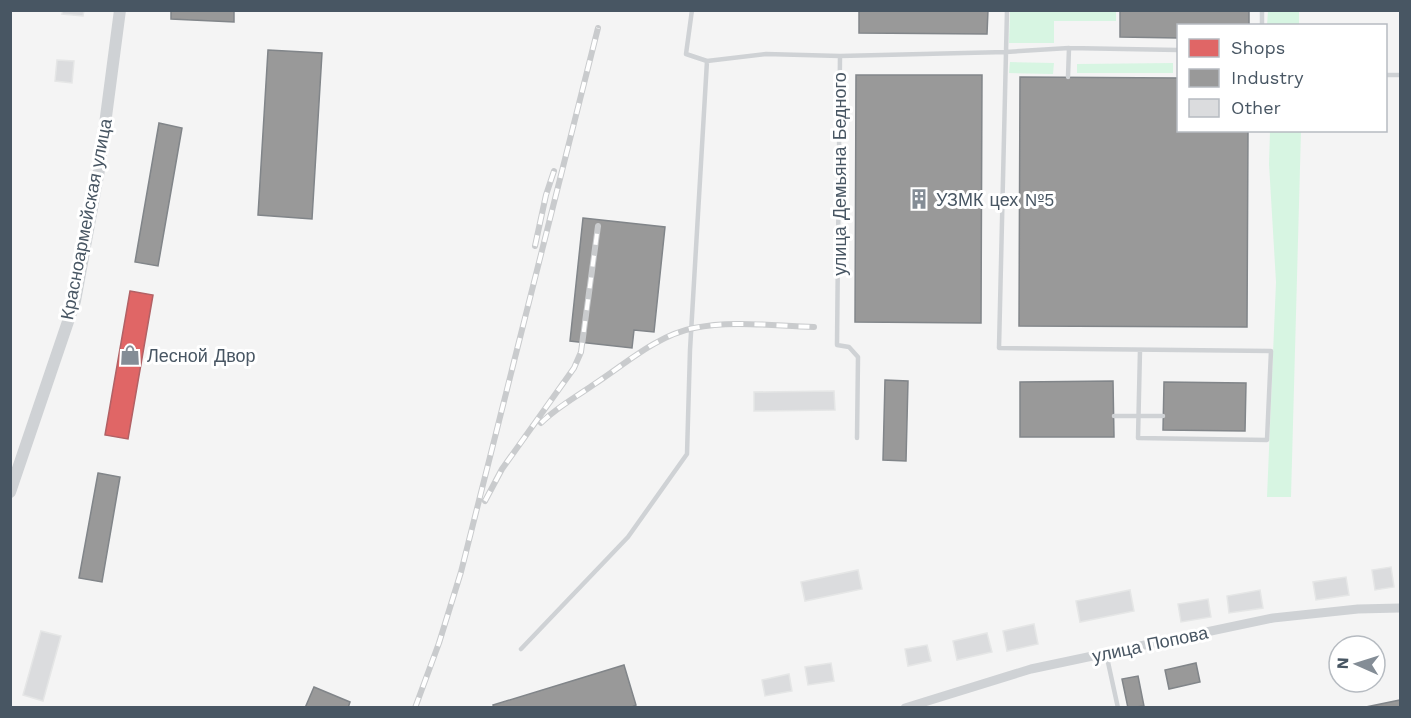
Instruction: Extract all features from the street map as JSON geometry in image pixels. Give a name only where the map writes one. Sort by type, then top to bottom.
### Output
[{"type":"street","name":"Красноармейская улица","points":[[10,492],[75,301],[99,170],[120,10]]},
{"type":"street","name":"улица Попова","points":[[904,708],[1031,669],[1273,618],[1358,609],[1401,608]]},
{"type":"lane","points":[[692,10],[686,54],[707,61],[766,54],[840,56]]},
{"type":"lane","points":[[1006,10],[999,348],[1271,351],[1267,440],[1138,438],[1140,350]]},
{"type":"lane","points":[[1068,77],[1069,48]]},
{"type":"lane","name":"улица Демьяна Бедного","points":[[857,438],[858,357],[849,347],[837,345],[840,56],[1069,48],[1177,50]]},
{"type":"lane","points":[[521,649],[628,537],[687,454],[690,350],[707,61]]},
{"type":"lane","points":[[1113,416],[1163,416]]},
{"type":"lane","points":[[1106,653],[1118,708]]},
{"type":"green space","points":[[1010,11],[1116,11],[1116,21],[1054,21],[1054,43],[1009,43]]},
{"type":"green space","points":[[1268,11],[1299,11],[1299,24],[1267,24]]},
{"type":"green space","points":[[1010,62],[1054,63],[1053,74],[1009,73]]},
{"type":"green space","points":[[1173,63],[1173,73],[1077,73],[1077,64]]},
{"type":"green space","points":[[1270,132],[1301,132],[1291,497],[1267,497],[1276,282],[1269,164]]},
{"type":"building: Shops","points":[[130,291],[153,295],[128,439],[105,435]]},
{"type":"building: Industry","points":[[171,10],[234,10],[234,22],[171,19]]},
{"type":"building: Industry","points":[[859,10],[988,10],[987,34],[859,33]]},
{"type":"building: Industry","points":[[1120,10],[1249,10],[1249,24],[1177,24],[1177,38],[1120,37]]},
{"type":"building: Industry","points":[[268,50],[322,53],[312,219],[258,215]]},
{"type":"building: Industry","name":"УЗМК цех №5","points":[[856,75],[982,75],[981,323],[855,322]]},
{"type":"building: Industry","points":[[1020,77],[1177,78],[1177,132],[1248,132],[1247,327],[1019,326]]},
{"type":"building: Industry","points":[[159,123],[182,128],[158,266],[135,262]]},
{"type":"building: Industry","points":[[583,218],[665,227],[654,332],[634,330],[632,348],[570,341]]},
{"type":"building: Industry","points":[[885,380],[908,381],[906,461],[883,460]]},
{"type":"building: Industry","points":[[1113,381],[1114,437],[1020,437],[1020,382]]},
{"type":"building: Industry","points":[[1164,382],[1246,383],[1245,431],[1163,430]]},
{"type":"building: Industry","points":[[98,473],[120,477],[102,582],[79,578]]},
{"type":"building: Industry","points":[[1196,663],[1200,682],[1169,689],[1165,670]]},
{"type":"building: Industry","points":[[624,665],[636,705],[630,708],[494,708],[493,705]]},
{"type":"building: Industry","points":[[1138,676],[1144,706],[1128,708],[1122,679]]},
{"type":"building: Industry","points":[[314,687],[350,702],[348,708],[305,708]]},
{"type":"building: Industry","points":[[1400,700],[1400,708],[1361,708]]},
{"type":"building: Other","points":[[63,10],[84,10],[83,16],[62,14]]},
{"type":"building: Other","points":[[57,60],[74,61],[72,83],[55,81]]},
{"type":"building: Other","points":[[834,391],[835,410],[754,411],[754,392]]},
{"type":"building: Other","points":[[1391,567],[1394,587],[1375,590],[1372,570]]},
{"type":"building: Other","points":[[858,570],[862,589],[805,601],[801,582]]},
{"type":"building: Other","points":[[1346,577],[1349,595],[1316,600],[1313,582]]},
{"type":"building: Other","points":[[1130,590],[1134,611],[1080,622],[1076,601]]},
{"type":"building: Other","points":[[1260,590],[1263,608],[1229,613],[1227,596]]},
{"type":"building: Other","points":[[1208,599],[1211,617],[1181,622],[1178,604]]},
{"type":"building: Other","points":[[1034,624],[1038,644],[1007,651],[1003,631]]},
{"type":"building: Other","points":[[41,631],[61,636],[43,701],[23,695]]},
{"type":"building: Other","points":[[987,633],[992,652],[957,660],[953,641]]},
{"type":"building: Other","points":[[927,645],[931,661],[908,666],[905,649]]},
{"type":"building: Other","points":[[831,663],[834,681],[808,685],[805,667]]},
{"type":"building: Other","points":[[789,674],[792,691],[765,696],[762,680]]},
{"type":"railway","points":[[415,708],[439,643],[461,572],[598,28]]},
{"type":"railway","points":[[535,246],[546,195],[554,171]]},
{"type":"railway","points":[[485,501],[502,469],[574,368],[581,352],[598,226]]},
{"type":"railway","points":[[541,423],[641,352],[680,332],[723,324],[814,327]]},
{"type":"place","name":"УЗМК цех №5","points":[[919,199]]},
{"type":"place","name":"Лесной Двор","points":[[130,355]]}]
